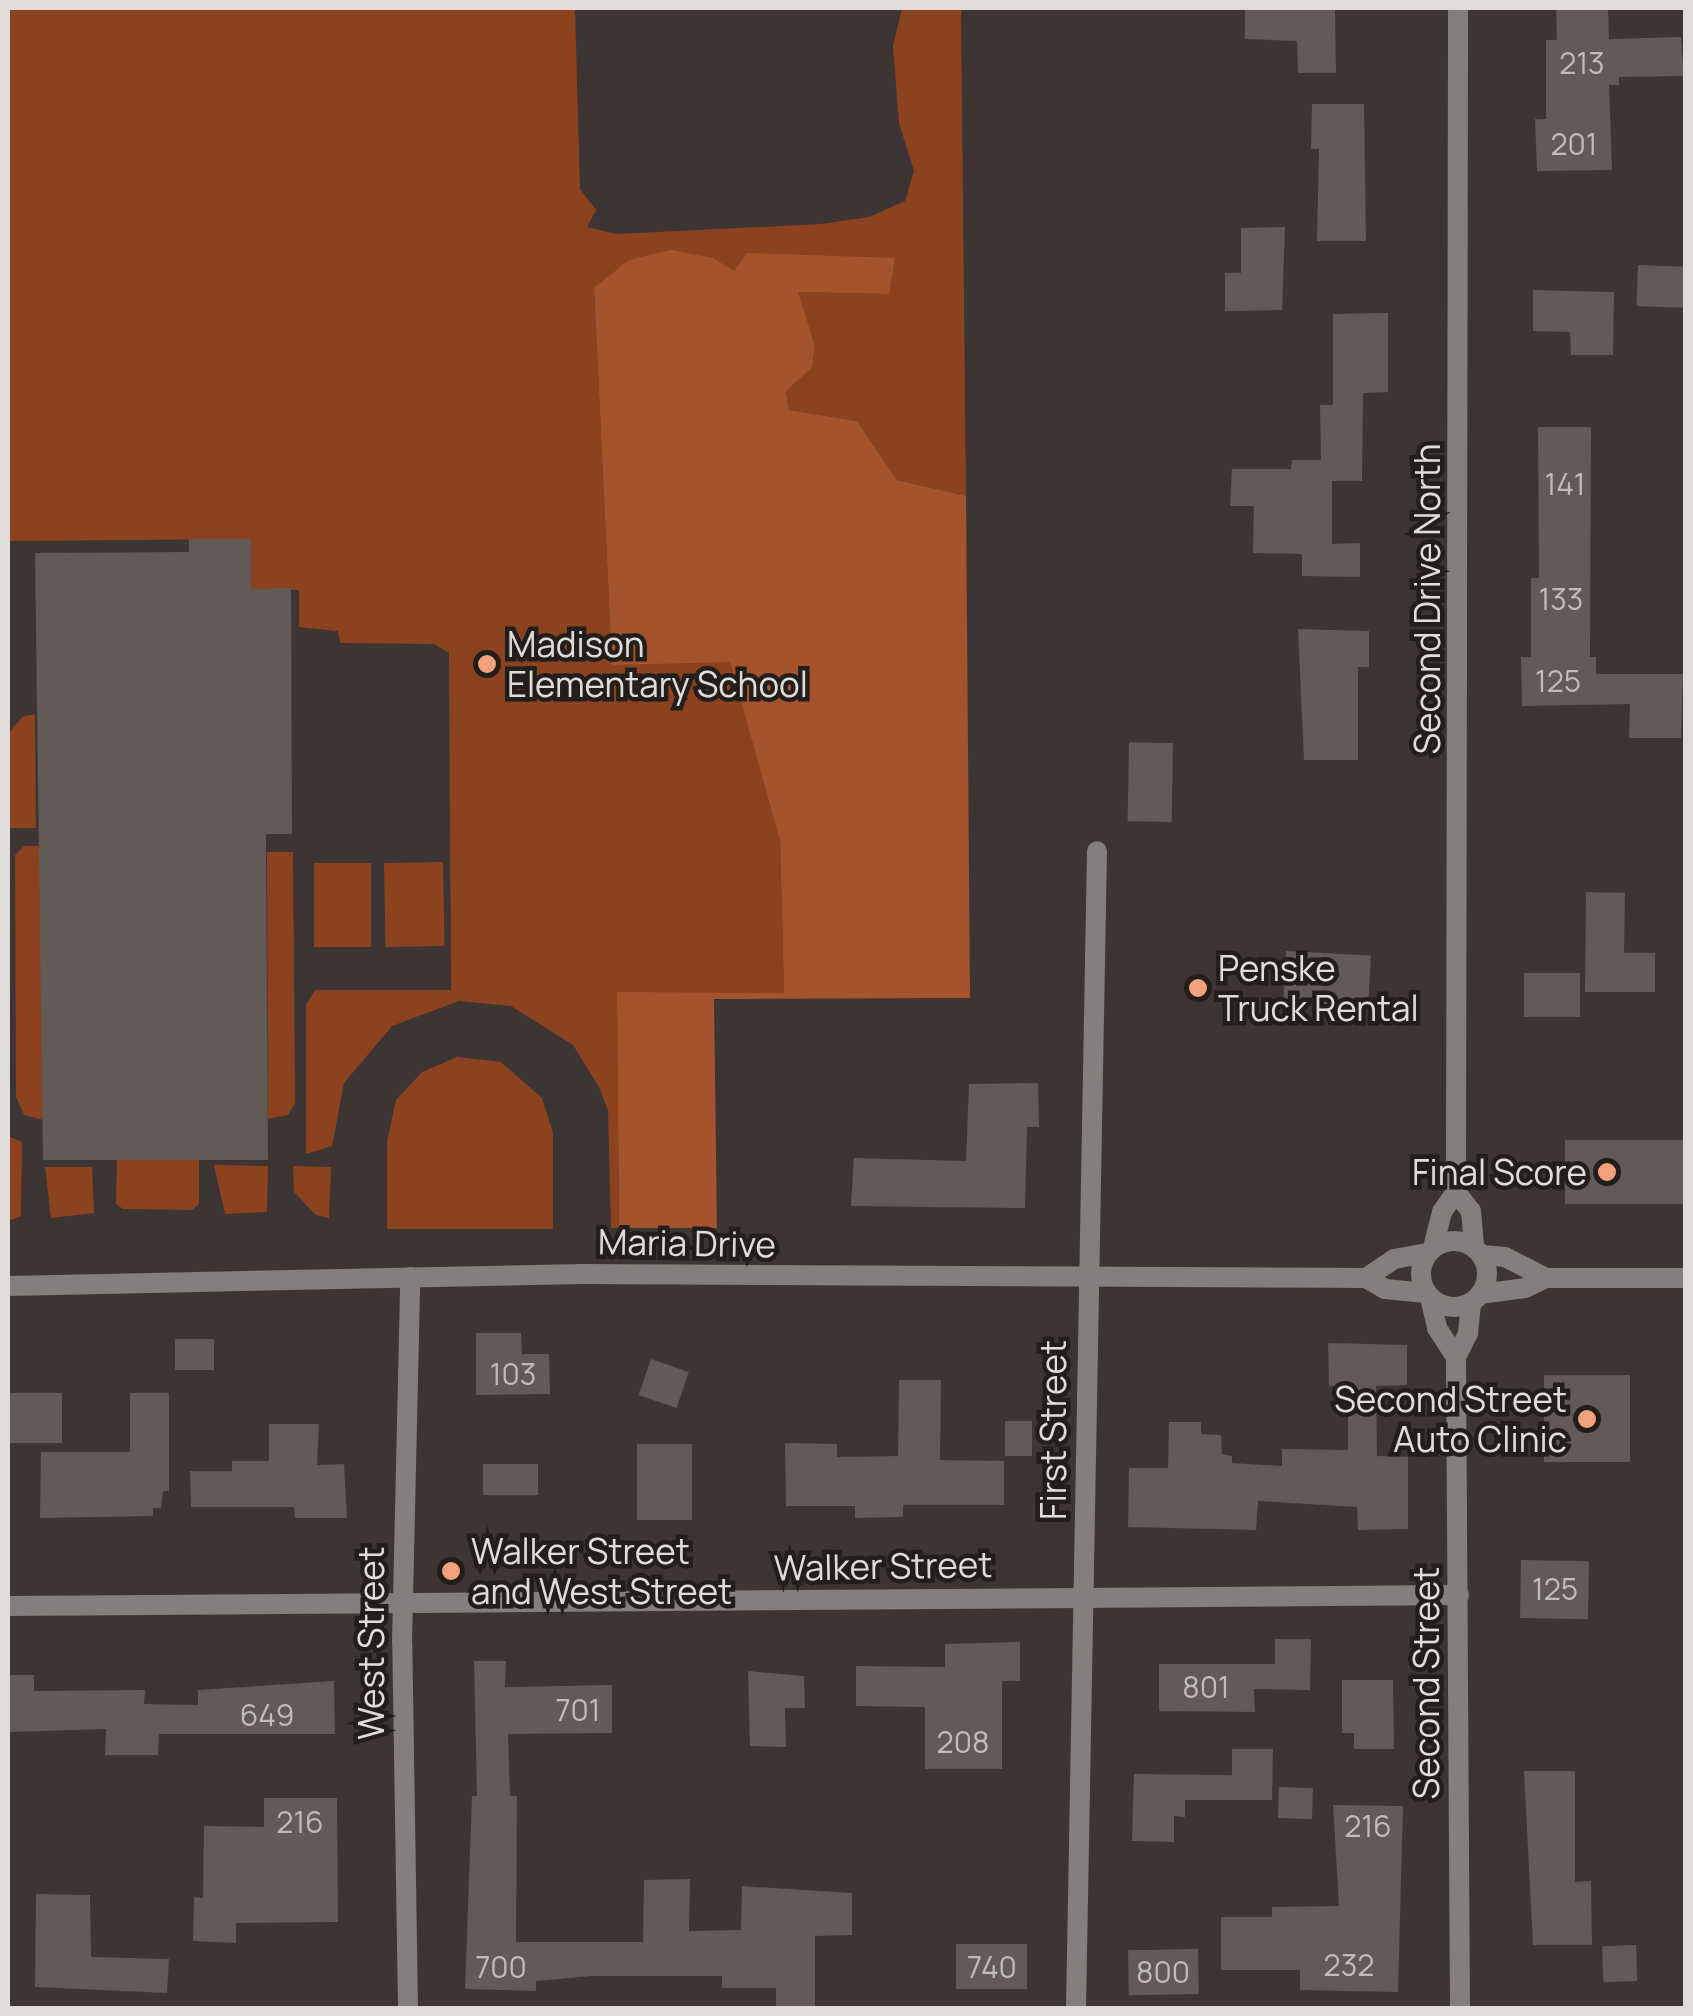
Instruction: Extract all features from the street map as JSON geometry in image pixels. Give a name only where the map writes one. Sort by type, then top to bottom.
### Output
[{"type":"street","name":"Second Drive North","points":[[1456,1192],[1458,8]]},
{"type":"street","name":"First Street","points":[[1076,2008],[1086,1281],[1097,851]]},
{"type":"street","points":[[1456,1192],[1470,1211],[1478,1251],[1487,1270],[1468,1333],[1456,1357],[1438,1328],[1420,1273],[1442,1212],[1456,1192]]},
{"type":"street","points":[[1546,1278],[1504,1257],[1457,1241],[1394,1259],[1366,1278],[1385,1289],[1428,1295],[1455,1308],[1546,1278],[1686,1278]]},
{"type":"street","name":"Maria Drive","points":[[8,1286],[410,1276],[1086,1281],[1366,1278]]},
{"type":"street","name":"West Street","points":[[408,2008],[402,1602],[410,1276]]},
{"type":"street","name":"Second Street","points":[[1456,1357],[1460,2008]]},
{"type":"street","name":"Walker Street","points":[[8,1606],[1459,1595]]},
{"type":"shaded area","points":[[8,8],[575,8],[580,189],[596,210],[587,227],[616,234],[821,224],[869,217],[905,201],[914,171],[899,123],[893,46],[902,9],[961,8],[966,496],[897,480],[857,421],[789,410],[786,391],[812,368],[815,346],[797,292],[888,294],[895,258],[594,288],[612,664],[730,661],[780,841],[784,994],[617,993],[619,1228],[611,1228],[608,1110],[599,1087],[573,1045],[511,1006],[459,1001],[392,1026],[344,1083],[332,1146],[306,1154],[306,1005],[315,990],[451,990],[449,653],[434,644],[340,643],[338,631],[299,627],[299,590],[251,589],[250,539],[8,541]]},
{"type":"shaded area","points":[[671,250],[713,258],[734,271],[747,253],[895,258],[889,294],[798,292],[815,346],[812,368],[786,391],[789,410],[857,421],[897,480],[966,496],[970,998],[714,999],[717,1228],[619,1228],[617,992],[784,993],[780,841],[730,662],[612,665],[594,288],[629,260]]},
{"type":"shaded area","points":[[35,714],[36,828],[8,828],[8,734],[22,717]]},
{"type":"shaded area","points":[[24,846],[42,846],[43,1120],[24,1115],[16,1097],[15,855]]},
{"type":"shaded area","points":[[267,852],[293,852],[295,1103],[288,1115],[268,1119]]},
{"type":"shaded area","points":[[443,862],[444,946],[385,947],[384,863]]},
{"type":"shaded area","points":[[314,863],[371,863],[371,947],[314,947]]},
{"type":"shaded area","points":[[457,1057],[501,1062],[542,1098],[553,1133],[553,1229],[387,1229],[387,1142],[396,1100],[422,1072]]},
{"type":"shaded area","points":[[8,1136],[22,1142],[21,1216],[8,1221]]},
{"type":"shaded area","points":[[117,1160],[199,1160],[199,1204],[192,1210],[123,1209],[116,1204]]},
{"type":"shaded area","points":[[214,1165],[268,1166],[267,1212],[225,1214]]},
{"type":"shaded area","points":[[293,1166],[331,1167],[329,1218],[316,1215],[294,1192]]},
{"type":"shaded area","points":[[45,1167],[92,1167],[94,1213],[51,1218]]},
{"type":"building","points":[[1245,8],[1335,8],[1336,73],[1298,73],[1297,41],[1245,39]]},
{"type":"building","points":[[1556,8],[1608,8],[1609,39],[1681,37],[1684,76],[1619,77],[1619,85],[1609,85],[1612,170],[1537,171],[1535,119],[1546,119],[1546,40],[1557,40]]},
{"type":"building","points":[[1312,104],[1364,104],[1366,241],[1317,241],[1319,149],[1311,149]]},
{"type":"building","points":[[1285,227],[1282,310],[1225,311],[1225,273],[1241,273],[1241,228]]},
{"type":"building","points":[[1638,265],[1686,267],[1685,308],[1637,306]]},
{"type":"building","points":[[1533,290],[1614,292],[1613,355],[1571,355],[1570,332],[1533,331]]},
{"type":"building","points":[[1388,313],[1388,392],[1363,393],[1362,481],[1332,481],[1332,544],[1360,543],[1360,577],[1302,576],[1302,554],[1253,553],[1254,506],[1230,506],[1232,469],[1291,469],[1292,460],[1321,460],[1320,405],[1333,405],[1333,314]]},
{"type":"building","points":[[1538,427],[1591,427],[1590,657],[1596,657],[1596,674],[1683,674],[1681,738],[1629,738],[1630,704],[1522,706],[1521,657],[1531,657],[1531,578],[1539,578]]},
{"type":"building","points":[[189,539],[251,539],[251,589],[291,588],[292,834],[266,834],[268,1160],[43,1160],[35,553],[189,552]]},
{"type":"building","points":[[1298,629],[1369,631],[1369,667],[1358,667],[1358,760],[1304,760]]},
{"type":"building","points":[[1129,742],[1173,743],[1172,822],[1128,821]]},
{"type":"building","points":[[1586,892],[1625,893],[1624,953],[1655,953],[1655,992],[1585,992]]},
{"type":"building","points":[[1286,951],[1371,955],[1368,1006],[1283,1002]]},
{"type":"building","points":[[1524,973],[1580,973],[1580,1017],[1524,1017]]},
{"type":"building","points":[[1038,1083],[1039,1127],[1027,1127],[1025,1208],[851,1206],[854,1158],[966,1161],[969,1084]]},
{"type":"building","name":"Final Score","points":[[1565,1140],[1686,1140],[1686,1204],[1565,1204]]},
{"type":"building","points":[[476,1333],[521,1333],[522,1354],[549,1354],[550,1394],[476,1395]]},
{"type":"building","points":[[175,1339],[214,1339],[214,1370],[175,1370]]},
{"type":"building","points":[[1328,1343],[1407,1345],[1407,1385],[1376,1386],[1377,1456],[1408,1457],[1408,1529],[1358,1530],[1357,1507],[1258,1501],[1256,1530],[1128,1527],[1129,1468],[1168,1468],[1169,1422],[1201,1422],[1201,1434],[1221,1435],[1222,1454],[1232,1456],[1232,1463],[1282,1466],[1282,1449],[1348,1450],[1348,1386],[1329,1386]]},
{"type":"building","points":[[651,1359],[689,1372],[676,1408],[639,1395]]},
{"type":"building","name":"Second Street Auto Clinic","points":[[1544,1375],[1630,1375],[1630,1462],[1544,1462]]},
{"type":"building","points":[[899,1380],[941,1380],[940,1460],[1004,1461],[1004,1505],[903,1505],[903,1517],[855,1518],[855,1506],[786,1506],[785,1443],[837,1444],[837,1457],[898,1456]]},
{"type":"building","points":[[8,1393],[62,1393],[62,1443],[8,1443]]},
{"type":"building","points":[[130,1393],[169,1393],[169,1491],[163,1491],[161,1508],[153,1508],[153,1516],[40,1518],[41,1452],[130,1452]]},
{"type":"building","points":[[1005,1421],[1032,1421],[1032,1456],[1005,1456]]},
{"type":"building","points":[[269,1424],[319,1424],[317,1465],[344,1464],[347,1518],[295,1518],[294,1507],[191,1507],[190,1471],[232,1471],[232,1461],[269,1461]]},
{"type":"building","points":[[637,1444],[692,1444],[692,1520],[637,1520]]},
{"type":"building","points":[[483,1464],[538,1464],[538,1495],[483,1495]]},
{"type":"building","points":[[1521,1560],[1589,1561],[1588,1619],[1520,1618]]},
{"type":"building","points":[[1275,1639],[1311,1639],[1310,1690],[1254,1689],[1255,1712],[1159,1711],[1159,1664],[1275,1664]]},
{"type":"building","points":[[1020,1642],[1020,1681],[1002,1681],[1002,1769],[925,1769],[925,1707],[856,1706],[856,1666],[945,1667],[945,1644]]},
{"type":"building","points":[[474,1661],[506,1661],[505,1687],[612,1685],[612,1733],[508,1734],[510,1796],[517,1796],[516,1942],[643,1942],[644,1880],[690,1879],[689,1931],[741,1930],[742,1886],[852,1893],[852,1935],[815,1936],[815,2008],[776,2008],[776,1988],[722,1988],[722,1976],[592,1976],[536,1981],[536,1991],[465,1989],[472,1796],[477,1796]]},
{"type":"building","points":[[748,1671],[804,1676],[805,1708],[785,1708],[786,1747],[750,1746]]},
{"type":"building","points":[[8,1675],[34,1675],[34,1691],[145,1690],[144,1704],[198,1705],[198,1690],[334,1681],[335,1734],[159,1734],[158,1755],[105,1755],[106,1729],[8,1732]]},
{"type":"building","points":[[1342,1680],[1393,1680],[1394,1749],[1354,1749],[1354,1733],[1342,1733]]},
{"type":"building","points":[[1232,1749],[1273,1749],[1272,1800],[1185,1800],[1185,1817],[1174,1816],[1174,1842],[1132,1841],[1134,1774],[1232,1775]]},
{"type":"building","points":[[1524,1771],[1575,1771],[1575,1882],[1591,1881],[1592,1945],[1533,1945]]},
{"type":"building","points":[[1279,1787],[1313,1788],[1312,1819],[1278,1818]]},
{"type":"building","points":[[264,1798],[337,1798],[338,1922],[236,1923],[236,1943],[193,1941],[194,1897],[203,1898],[204,1826],[264,1827]]},
{"type":"building","points":[[1333,1805],[1403,1806],[1398,1992],[1300,1990],[1300,1970],[1221,1970],[1221,1917],[1272,1917],[1272,1907],[1339,1906]]},
{"type":"building","points":[[36,1894],[90,1895],[91,1957],[169,1959],[167,1993],[35,1987]]},
{"type":"building","points":[[956,1944],[1027,1944],[1027,1989],[956,1989]]},
{"type":"building","points":[[1636,1945],[1637,1981],[1603,1982],[1602,1946]]},
{"type":"building","points":[[1198,1949],[1199,1994],[1129,1995],[1128,1950]]},
{"type":"place","name":"Madison Elementary School","points":[[487,664]]},
{"type":"place","name":"Penske Truck Rental","points":[[1198,988]]},
{"type":"place","name":"Final Score","points":[[1607,1172]]},
{"type":"place","name":"Second Street Auto Clinic","points":[[1587,1419]]},
{"type":"place","name":"Walker Street and West Street","points":[[451,1571]]}]
